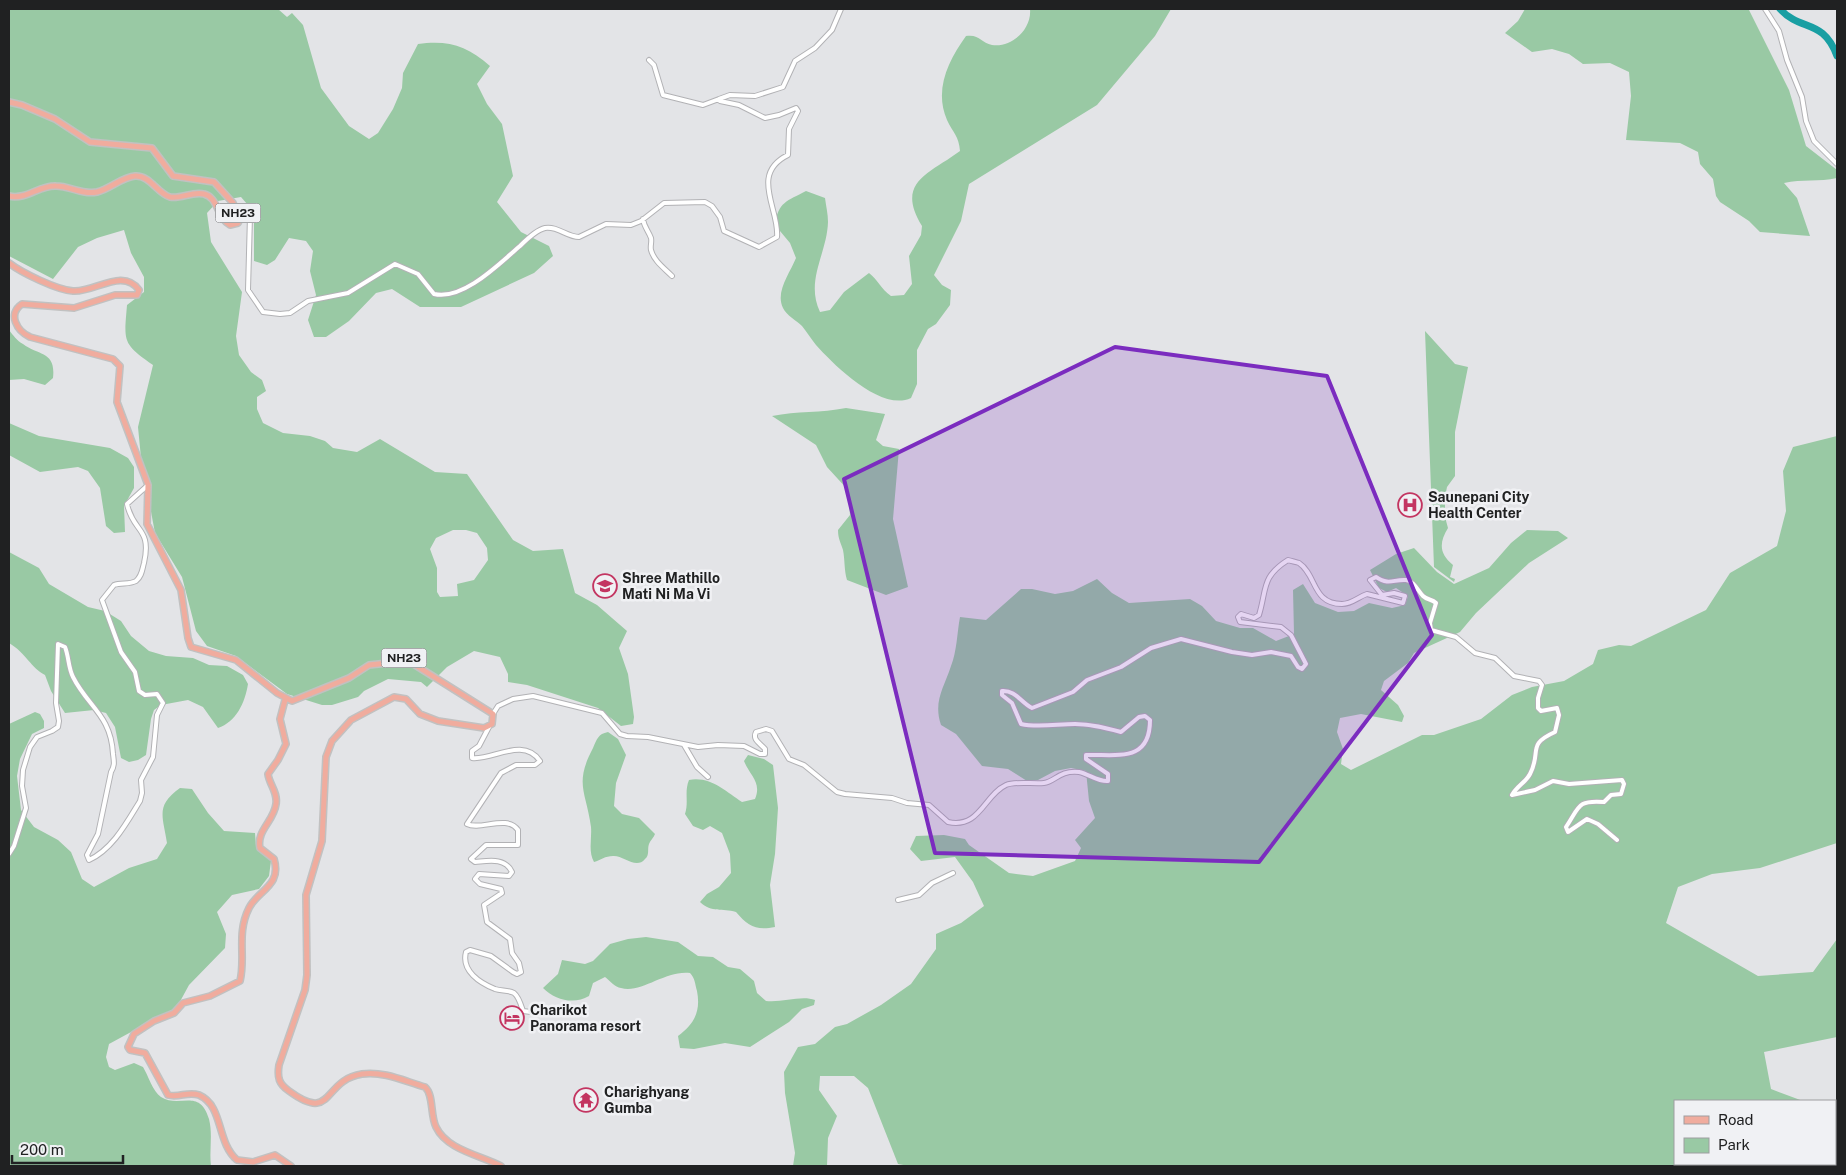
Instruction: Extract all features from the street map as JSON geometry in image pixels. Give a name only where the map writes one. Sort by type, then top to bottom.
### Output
[{"type":"main road","name":"NH23","points":[[9,102],[55,119],[90,142],[152,148],[170,174],[178,178],[214,182],[237,210],[239,222],[230,225],[223,220],[212,198],[205,194],[169,196],[144,178],[136,176],[96,193],[56,186],[45,187],[25,196],[9,196]]},
{"type":"main road","points":[[9,263],[70,290],[84,290],[117,281],[130,283],[138,288],[139,293],[137,296],[115,295],[74,308],[22,304],[16,311],[15,320],[20,331],[30,338],[113,359],[120,366],[117,402],[148,485],[147,524],[181,590],[191,647],[202,652],[224,655],[236,660],[285,700],[280,719],[286,744],[268,774],[277,802],[272,817],[259,839],[260,848],[274,859],[276,871],[265,891],[252,903],[247,914],[241,937],[240,981],[210,996],[183,1003],[174,1013],[161,1018],[134,1034],[128,1047],[130,1050],[145,1052],[168,1095],[178,1096],[190,1093],[207,1101],[217,1116],[224,1144],[237,1160],[253,1162],[275,1155],[291,1166]]},
{"type":"main road","name":"NH23","points":[[285,700],[300,699],[349,678],[369,665],[388,663],[404,658],[493,714]]},
{"type":"main road","points":[[493,714],[494,721],[490,725],[479,728],[431,719],[420,714],[406,699],[398,696],[385,700],[351,720],[332,741],[326,757],[322,842],[306,896],[307,975],[305,990],[279,1065],[278,1077],[282,1086],[302,1101],[312,1105],[324,1100],[345,1078],[360,1074],[388,1075],[413,1085],[425,1087],[430,1094],[435,1124],[445,1139],[501,1166]]},
{"type":"street","points":[[649,60],[654,65],[663,95],[703,105],[730,95],[755,96],[783,87],[795,61],[815,48],[832,30],[841,9]]},
{"type":"street","points":[[1765,9],[1779,31],[1786,60],[1802,97],[1806,121],[1814,141],[1837,164]]},
{"type":"street","points":[[237,210],[241,210],[250,216],[248,290],[263,312],[280,314],[290,313],[308,301],[348,293],[395,264],[418,274],[434,294],[452,293],[481,279],[544,228],[559,230],[579,237],[606,224],[631,225],[643,219],[664,203],[705,202],[712,206],[720,217],[724,231],[729,235],[759,247],[777,237],[769,199],[770,173],[773,165],[788,155],[789,129],[798,111],[796,108],[779,116],[765,118],[739,105],[720,102],[719,99]]},
{"type":"street","points":[[643,219],[651,239],[650,248],[654,256],[659,264],[672,276]]},
{"type":"street","points":[[9,854],[14,846],[26,808],[22,786],[23,770],[30,747],[37,737],[58,727],[56,703],[58,644],[65,647],[68,655],[68,667],[73,678],[106,722],[113,747],[115,765],[111,772],[98,834],[87,855],[89,860],[96,857],[117,836],[140,801],[142,793],[141,780],[153,757],[157,714],[163,703],[158,694],[139,692],[135,672],[121,652],[102,600],[114,585],[129,584],[142,574],[147,548],[144,534],[129,517],[127,504],[148,485]]},
{"type":"street","points":[[493,714],[498,706],[521,696],[547,698],[602,713],[620,734],[627,736],[648,737],[698,747],[718,745],[744,746],[760,754],[765,754],[765,749],[755,740],[754,735],[756,732],[766,729],[772,731],[789,759],[804,765],[837,792],[892,798],[907,803],[929,805],[948,822],[952,823],[974,817],[1000,788],[1008,784],[1046,783],[1065,772],[1080,772],[1108,781],[1108,774],[1086,759],[1086,755],[1131,754],[1144,744],[1150,720],[1145,716],[1139,717],[1121,732],[1074,724],[1057,726],[1041,724],[1031,726],[1021,724],[1012,703],[1002,695],[1002,690],[1008,690],[1023,699],[1032,708],[1073,692],[1087,680],[1121,667],[1151,648],[1181,639],[1232,652],[1252,655],[1271,652],[1291,656],[1298,667],[1302,669],[1306,664],[1291,634],[1281,627],[1240,622],[1238,617],[1241,614],[1254,618],[1259,615],[1262,594],[1269,578],[1276,568],[1288,560],[1299,563],[1306,571],[1318,594],[1329,601],[1341,604],[1353,602],[1367,594],[1403,603],[1405,596],[1394,593],[1382,595],[1370,580],[1376,577],[1387,583],[1407,580],[1412,582],[1424,598],[1433,600],[1436,604],[1431,613],[1431,630],[1456,637],[1475,653],[1495,658],[1514,676],[1539,682],[1542,685],[1538,698],[1538,708],[1542,711],[1557,708],[1558,715],[1555,732],[1541,738],[1536,746],[1530,775],[1516,787],[1512,795],[1535,790],[1553,781],[1570,784],[1622,780],[1624,784],[1621,794],[1611,795],[1604,802],[1586,801],[1566,827],[1568,832],[1587,819],[1598,824],[1617,840]]},
{"type":"street","points":[[490,725],[479,746],[472,751],[472,758],[481,758],[512,749],[531,754],[540,761],[535,765],[516,765],[501,773],[467,824],[471,826],[492,823],[513,825],[518,830],[518,845],[486,844],[471,859],[475,862],[499,861],[511,868],[512,872],[509,876],[479,874],[475,879],[480,884],[501,888],[502,893],[484,905],[486,917],[488,922],[510,939],[512,953],[519,962],[521,972],[517,974],[491,956],[470,950],[466,952],[467,967],[475,978],[496,989],[513,993],[518,997],[523,1011],[531,1012]]},
{"type":"street","points":[[684,745],[697,767],[708,777]]},
{"type":"street","points":[[898,900],[919,895],[932,883],[953,874]]},
{"type":"highlighted area","points":[[1115,347],[1327,376],[1432,635],[1259,862],[935,853],[844,479]]},
{"type":"green space","points":[[9,9],[278,9],[287,17],[292,13],[303,25],[321,88],[349,126],[369,139],[378,133],[393,109],[402,88],[403,73],[418,44],[439,43],[457,46],[482,59],[490,66],[477,84],[487,104],[502,124],[513,176],[497,202],[521,232],[549,246],[553,256],[534,273],[461,307],[420,307],[392,289],[376,293],[349,321],[326,337],[314,337],[308,320],[316,295],[310,271],[313,251],[306,241],[289,238],[275,260],[267,265],[254,261],[254,212],[241,197],[218,201],[207,213],[211,242],[242,292],[236,336],[239,355],[251,372],[262,380],[266,391],[257,397],[257,409],[263,423],[283,433],[310,436],[325,441],[333,448],[357,452],[380,439],[435,472],[467,474],[513,540],[533,551],[563,549],[575,593],[597,605],[627,631],[619,648],[628,674],[634,717],[633,724],[621,726],[598,708],[527,685],[508,682],[508,674],[500,657],[474,651],[447,667],[427,687],[421,682],[388,679],[364,691],[358,697],[332,705],[322,705],[287,694],[236,656],[207,646],[196,631],[182,577],[155,533],[141,458],[138,427],[153,365],[130,346],[127,341],[125,327],[127,305],[144,292],[144,277],[131,253],[124,230],[97,238],[78,247],[53,279],[9,256]],"holes":[[[453,530],[466,530],[477,533],[487,548],[488,560],[474,580],[457,584],[458,596],[440,597],[437,592],[437,568],[430,549],[436,538]]]},
{"type":"green space","points":[[1030,9],[1171,9],[1155,36],[1097,105],[969,184],[961,221],[934,275],[942,285],[951,290],[950,305],[936,324],[928,329],[917,350],[917,384],[911,398],[899,401],[873,393],[834,364],[816,345],[802,326],[784,311],[781,302],[782,289],[796,258],[790,243],[775,225],[778,211],[784,203],[806,191],[825,198],[828,219],[827,234],[818,267],[815,289],[820,312],[830,310],[844,292],[869,273],[891,296],[904,295],[912,284],[909,256],[921,235],[922,226],[912,199],[914,189],[927,173],[960,151],[957,138],[943,109],[943,87],[949,66],[966,36],[974,36],[992,45],[999,45],[1019,36],[1028,23]]},
{"type":"green space","points":[[1525,9],[1749,10],[1789,90],[1806,146],[1837,170],[1837,178],[1784,183],[1797,198],[1810,236],[1760,232],[1749,221],[1720,202],[1716,196],[1713,179],[1700,164],[1698,152],[1680,143],[1626,140],[1631,96],[1629,72],[1610,63],[1583,64],[1569,54],[1552,49],[1532,52],[1505,33],[1518,21]]},
{"type":"green space","points":[[9,330],[21,343],[45,355],[52,363],[53,378],[45,385],[24,379],[9,380]]},
{"type":"green space","points":[[1425,331],[1455,364],[1468,367],[1455,432],[1455,476],[1447,487],[1445,497],[1445,517],[1448,528],[1442,543],[1445,556],[1453,565],[1450,577],[1455,579],[1454,582],[1434,567]]},
{"type":"green space","points":[[846,408],[885,414],[876,440],[883,446],[899,449],[893,519],[908,587],[886,595],[847,580],[838,530],[850,515],[848,490],[827,467],[816,445],[772,416]]},
{"type":"green space","points":[[9,423],[39,436],[110,448],[128,458],[134,467],[134,488],[124,506],[125,532],[114,533],[106,526],[100,488],[88,471],[78,467],[40,472],[9,455]]},
{"type":"green space","points":[[1837,436],[1837,843],[1760,868],[1712,874],[1678,887],[1666,923],[1758,976],[1813,972],[1837,939],[1837,1037],[1764,1052],[1771,1089],[1800,1100],[1674,1100],[1674,1165],[1836,1165],[1837,1106],[1837,1166],[909,1166],[898,1164],[868,1088],[854,1076],[820,1076],[819,1090],[837,1116],[828,1138],[827,1166],[793,1166],[795,1153],[785,1093],[784,1072],[798,1047],[815,1044],[835,1027],[847,1024],[881,1005],[911,984],[936,949],[936,934],[961,923],[984,906],[973,882],[955,857],[921,861],[910,849],[916,836],[944,835],[965,839],[969,845],[1009,873],[1033,876],[1075,861],[1081,848],[1075,840],[1095,818],[1089,801],[1086,771],[1071,768],[1055,771],[1038,780],[1027,781],[1008,769],[982,766],[956,734],[941,725],[938,709],[940,695],[955,654],[960,617],[986,620],[1021,589],[1032,589],[1055,594],[1073,591],[1097,579],[1112,593],[1129,603],[1190,599],[1202,606],[1216,621],[1240,628],[1253,628],[1276,641],[1294,634],[1293,590],[1303,584],[1315,603],[1338,612],[1354,611],[1369,603],[1392,608],[1405,605],[1408,596],[1396,588],[1387,592],[1379,588],[1370,570],[1396,554],[1414,548],[1437,572],[1454,584],[1489,568],[1511,543],[1527,530],[1558,531],[1568,538],[1529,563],[1476,613],[1460,632],[1414,653],[1408,663],[1384,681],[1381,690],[1398,705],[1404,716],[1402,722],[1361,714],[1340,718],[1337,732],[1343,749],[1341,764],[1351,770],[1422,735],[1434,735],[1481,719],[1512,695],[1532,687],[1564,681],[1593,664],[1598,650],[1619,645],[1631,646],[1706,610],[1730,573],[1777,546],[1786,511],[1783,471],[1793,447]]},
{"type":"green space","points":[[9,552],[39,568],[49,584],[88,607],[105,611],[121,621],[131,636],[149,651],[166,656],[193,658],[209,665],[227,666],[243,675],[248,684],[245,698],[239,711],[230,721],[218,728],[203,707],[188,700],[161,705],[154,710],[151,719],[146,755],[138,760],[129,762],[121,758],[115,727],[106,713],[94,710],[65,713],[51,691],[45,675],[9,643]]},
{"type":"green space","points":[[35,712],[40,714],[44,721],[44,728],[32,734],[20,759],[17,776],[21,810],[34,827],[58,840],[71,852],[82,879],[94,887],[129,868],[157,859],[167,843],[163,818],[164,806],[172,794],[180,788],[192,789],[208,813],[224,831],[255,833],[256,846],[271,861],[269,876],[259,889],[232,895],[217,912],[226,934],[225,948],[189,985],[177,1007],[109,1044],[106,1057],[109,1067],[115,1070],[134,1063],[143,1067],[153,1087],[161,1097],[175,1101],[194,1101],[205,1109],[210,1125],[211,1166],[9,1166],[9,724]]},
{"type":"green space","points":[[608,732],[618,739],[626,755],[616,783],[614,806],[622,814],[639,818],[655,834],[649,844],[647,857],[638,863],[617,856],[605,857],[594,862],[591,854],[591,827],[583,788],[584,770],[597,740],[602,734]]},
{"type":"green space","points":[[748,755],[764,759],[773,765],[778,808],[775,854],[770,885],[775,927],[768,928],[757,928],[744,921],[736,912],[709,908],[700,902],[707,894],[719,887],[731,873],[730,854],[722,833],[710,826],[703,830],[693,826],[685,814],[689,780],[704,780],[742,802],[755,799],[757,793],[756,783],[744,761]]},
{"type":"green space","points":[[646,937],[678,942],[698,956],[713,957],[728,967],[740,969],[754,981],[757,993],[766,1001],[810,999],[815,1000],[814,1005],[802,1009],[789,1022],[750,1047],[725,1043],[694,1049],[680,1048],[678,1036],[692,1022],[697,1011],[697,991],[694,979],[690,973],[671,975],[637,988],[629,989],[617,986],[605,977],[593,983],[589,996],[571,1001],[553,996],[543,988],[558,974],[562,960],[585,964],[593,961],[610,944]]},
{"type":"waterway","points":[[1780,9],[1796,21],[1818,30],[1831,44],[1837,56]]},
{"type":"place","name":"Saunepani City Health Center","points":[[1410,505]]},
{"type":"place","name":"Shree Mathillo Mati Ni Ma Vi","points":[[605,586]]},
{"type":"place","name":"Charikot Panorama resort","points":[[512,1018]]},
{"type":"place","name":"Charighyang Gumba","points":[[586,1100]]}]
